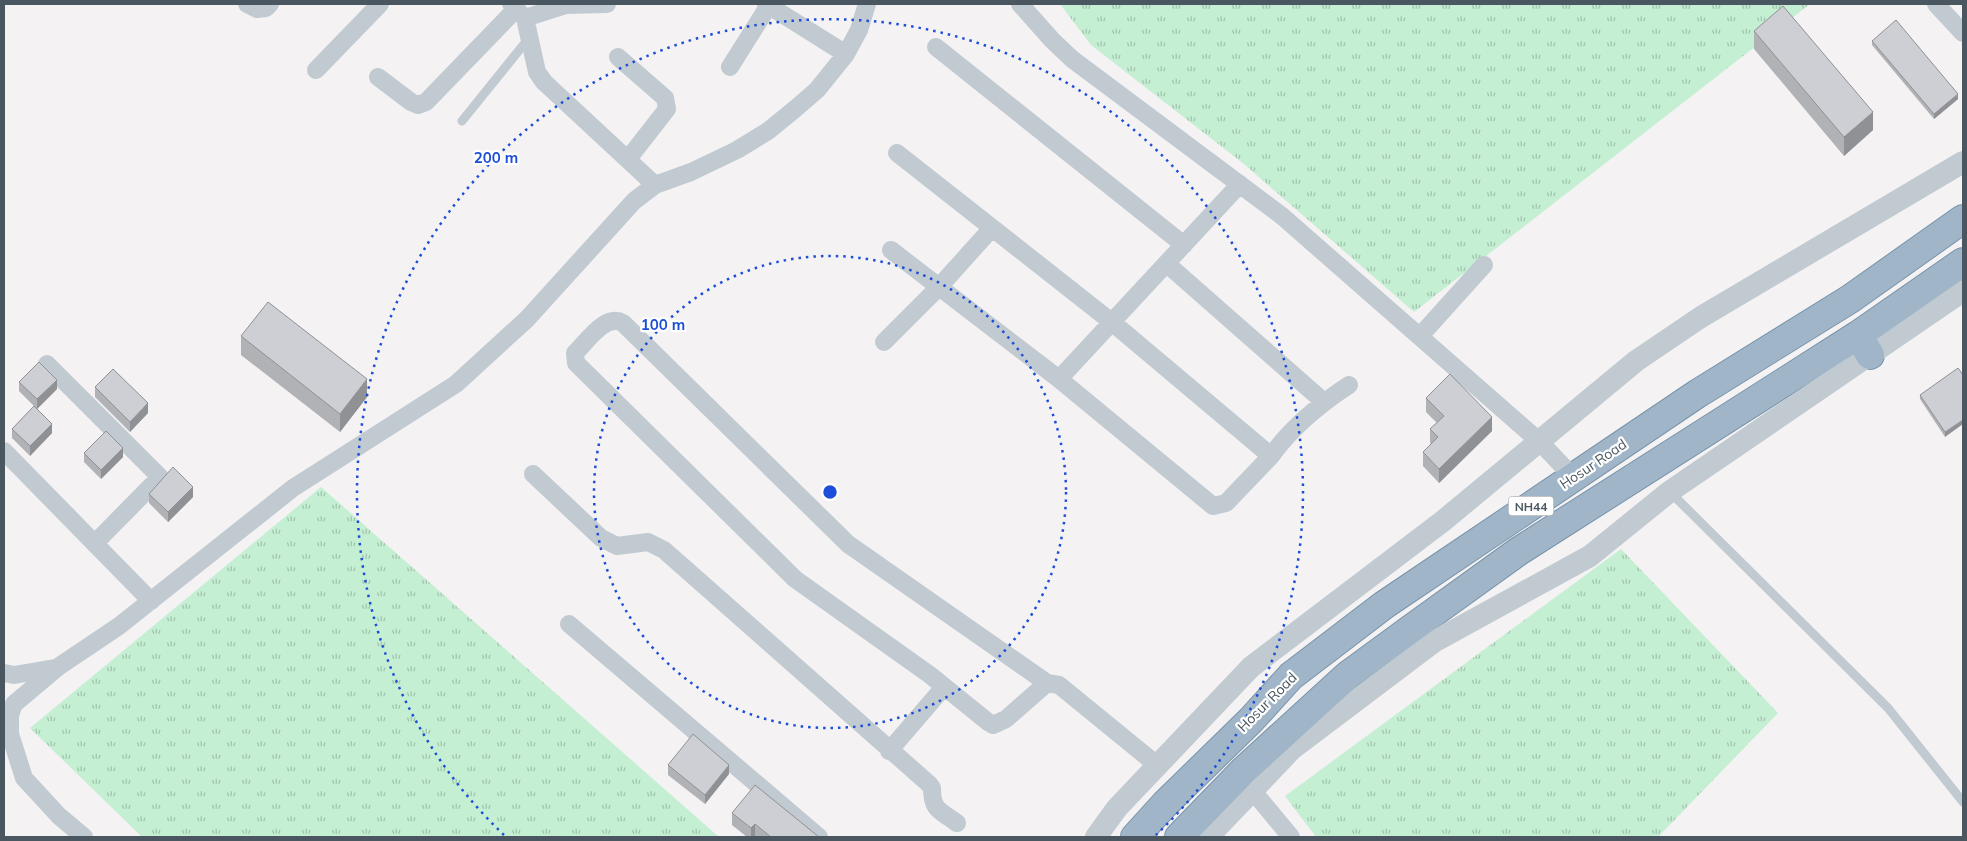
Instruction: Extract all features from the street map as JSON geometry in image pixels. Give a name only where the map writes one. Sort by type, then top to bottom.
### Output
[{"type":"highway","name":"Hosur Road","points":[[1135,837],[1165,804],[1251,720],[1291,676],[1384,604],[1697,394],[1850,299],[1963,219]]},
{"type":"highway","name":"NH44","points":[[1179,837],[1244,770],[1348,675],[1519,551],[1864,345],[1963,262]]},
{"type":"street","points":[[247,4],[258,9],[266,8],[270,4]]},
{"type":"street","points":[[316,70],[380,4]]},
{"type":"street","points":[[378,77],[411,102],[418,105],[426,102],[517,10],[566,5],[607,4]]},
{"type":"street","points":[[84,837],[59,816],[24,778],[10,734],[10,715],[14,704],[58,667],[120,626],[293,488],[456,384],[527,319],[634,201],[655,185],[691,172],[737,150],[768,131],[817,90],[846,54],[859,30],[867,4]]},
{"type":"street","points":[[1020,4],[1072,59],[1240,184],[1309,239],[1540,442],[1573,477]]},
{"type":"street","points":[[1936,4],[1963,33]]},
{"type":"street","points":[[730,67],[767,5],[846,54]]},
{"type":"street","points":[[517,10],[530,38],[537,72],[544,82],[655,185]]},
{"type":"street","points":[[936,46],[1184,245]]},
{"type":"street","points":[[618,56],[665,98],[667,103],[667,109],[628,159]]},
{"type":"street","points":[[897,153],[1113,323],[1270,456]]},
{"type":"street","points":[[1096,837],[1117,808],[1251,666],[1443,522],[1636,361],[1701,317],[1963,162]]},
{"type":"street","points":[[1059,379],[1240,184]]},
{"type":"street","points":[[884,342],[940,287],[992,228]]},
{"type":"street","points":[[891,250],[1059,379],[1213,506],[1226,502],[1278,446],[1324,402],[1349,385]]},
{"type":"street","points":[[1167,264],[1324,402]]},
{"type":"street","points":[[1420,336],[1484,266]]},
{"type":"street","points":[[1208,837],[1292,749],[1435,641],[1590,556],[1669,492],[1864,345],[1963,291]]},
{"type":"street","points":[[1047,682],[1006,719],[993,725],[944,687],[795,579],[576,363],[575,354],[606,322],[613,320],[623,323],[848,544],[1047,682],[1059,686],[1157,765]]},
{"type":"street","points":[[47,364],[160,477],[95,543]]},
{"type":"street","points":[[4,451],[150,601]]},
{"type":"street","points":[[533,474],[601,538],[617,546],[648,542],[664,550],[889,751],[929,784],[932,788],[931,799],[934,806],[957,823]]},
{"type":"street","points":[[569,624],[819,837]]},
{"type":"street","points":[[4,673],[14,674],[58,667]]},
{"type":"street","points":[[889,751],[944,687]]},
{"type":"street","points":[[1252,790],[1291,837]]},
{"type":"lane","points":[[462,122],[530,38]]},
{"type":"lane","points":[[1669,492],[1888,708],[1963,802]]},
{"type":"green space","points":[[1060,4],[1810,4],[1414,312],[1244,164],[1091,45]]},
{"type":"green space","points":[[321,487],[719,837],[142,837],[30,728]]},
{"type":"green space","points":[[1621,549],[1778,713],[1658,837],[1316,837],[1285,796]]},
{"type":"building","points":[[1783,6],[1873,112],[1844,137],[1754,31]]},
{"type":"building","points":[[1896,20],[1958,94],[1934,114],[1872,41]]},
{"type":"building","points":[[268,302],[367,379],[340,414],[241,336]]},
{"type":"building","points":[[39,362],[57,380],[37,399],[19,382]]},
{"type":"building","points":[[1958,368],[1963,375],[1963,420],[1945,432],[1920,395]]},
{"type":"building","points":[[113,369],[148,403],[130,422],[95,387]]},
{"type":"building","points":[[1450,374],[1492,417],[1439,469],[1423,452],[1438,437],[1430,429],[1444,416],[1426,398]]},
{"type":"building","points":[[34,406],[52,424],[30,446],[12,429]]},
{"type":"building","points":[[106,431],[123,448],[101,470],[84,453]]},
{"type":"building","points":[[173,467],[193,487],[168,512],[149,494]]},
{"type":"building","points":[[693,734],[729,765],[705,795],[668,765]]},
{"type":"building","points":[[755,785],[819,837],[771,837],[755,824],[751,828],[732,813]]}]
